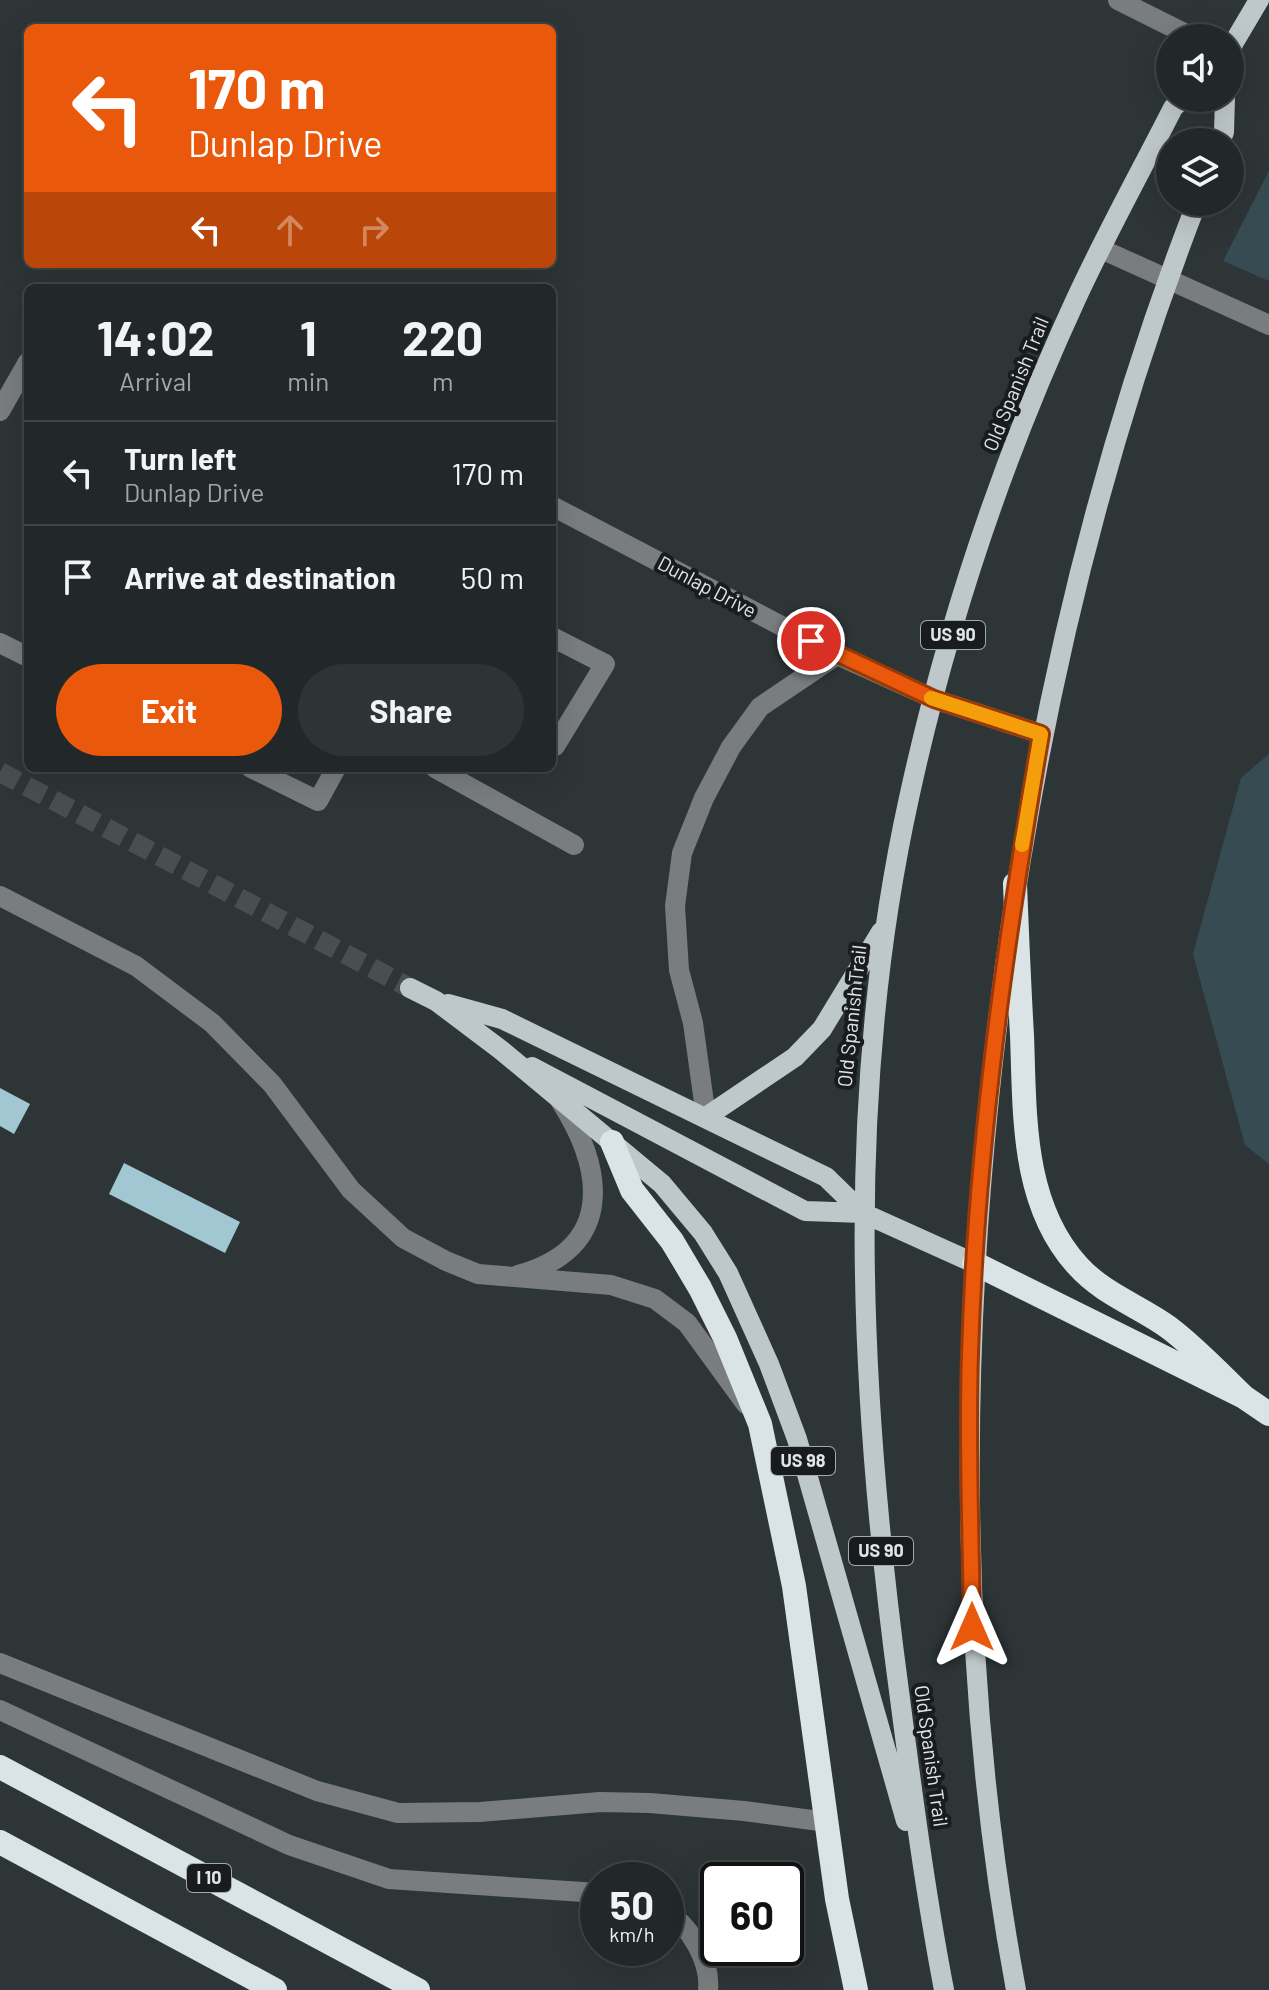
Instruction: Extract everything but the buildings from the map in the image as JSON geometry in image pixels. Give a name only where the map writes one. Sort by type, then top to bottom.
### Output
[{"type":"highway","points":[[1015,884],[1026,1123],[1033,1174],[1046,1216],[1061,1246],[1083,1272],[1106,1290],[1169,1328],[1244,1397]]},
{"type":"highway","points":[[612,1142],[632,1190],[672,1241],[700,1288],[725,1338],[760,1424],[794,1586],[837,1899],[856,1990]]},
{"type":"highway","points":[[974,1263],[1244,1397],[1269,1414]]},
{"type":"highway","name":"I 10","points":[[0,1767],[418,1990]]},
{"type":"highway","points":[[0,1842],[275,1990]]},
{"type":"main road","points":[[1244,25],[1259,0]]},
{"type":"main road","name":"Old Spanish Trail","points":[[944,1990],[925,1887],[882,1564],[867,1353],[863,1213],[873,1023],[885,925],[909,797],[962,602],[1052,354],[1171,112]]},
{"type":"main road","points":[[1016,1990],[993,1843],[972,1627],[969,1356],[974,1263],[993,1064],[1015,884],[1041,734],[1104,477],[1168,279],[1192,216]]},
{"type":"main road","points":[[706,1117],[795,1057],[822,1029],[885,925]]},
{"type":"main road","points":[[410,988],[436,1001],[501,1050],[805,1211],[863,1213]]},
{"type":"main road","points":[[436,1001],[502,1019],[706,1117],[826,1177],[863,1213],[974,1263]]},
{"type":"main road","name":"US 98","points":[[501,1050],[662,1184],[703,1233],[728,1273],[769,1364],[797,1439],[925,1887]]},
{"type":"street","points":[[1118,0],[1166,24]]},
{"type":"street","points":[[1101,249],[1269,325]]},
{"type":"street","points":[[0,411],[24,369]]},
{"type":"street","name":"Dunlap Drive","points":[[556,508],[837,655],[934,699],[1041,734]]},
{"type":"street","points":[[556,639],[605,664],[556,744]]},
{"type":"street","points":[[0,643],[24,655]]},
{"type":"street","points":[[706,1117],[693,1023],[679,970],[675,906],[682,853],[704,798],[731,747],[760,707],[837,655]]},
{"type":"street","points":[[259,772],[318,801],[334,772]]},
{"type":"street","points":[[442,772],[574,845]]},
{"type":"street","points":[[0,896],[136,966],[212,1023],[272,1084],[351,1190],[403,1238],[464,1269],[506,1278],[611,1285],[633,1290],[665,1305],[687,1323],[760,1424]]},
{"type":"street","points":[[506,1278],[556,1261],[574,1246],[589,1223],[595,1196],[592,1177],[577,1127],[561,1102]]},
{"type":"street","points":[[0,1663],[317,1791],[398,1813],[480,1812],[600,1802],[650,1803],[827,1822]]},
{"type":"street","points":[[0,1710],[289,1845],[389,1879],[580,1892]]},
{"type":"street","points":[[684,1931],[698,1945],[709,1980],[708,1990]]},
{"type":"shaded area","points":[[1269,171],[1269,281],[1223,261]]},
{"type":"shaded area","points":[[1269,754],[1269,1164],[1245,1145],[1193,954],[1241,778]]},
{"type":"tunnel","points":[[0,772],[410,988]]},
{"type":"slow traffic","points":[[931,698],[1041,734],[1022,845]]},
{"type":"route","points":[[811,641],[934,699],[1041,734],[1015,884],[999,1003],[974,1263],[969,1356],[972,1627]]}]
